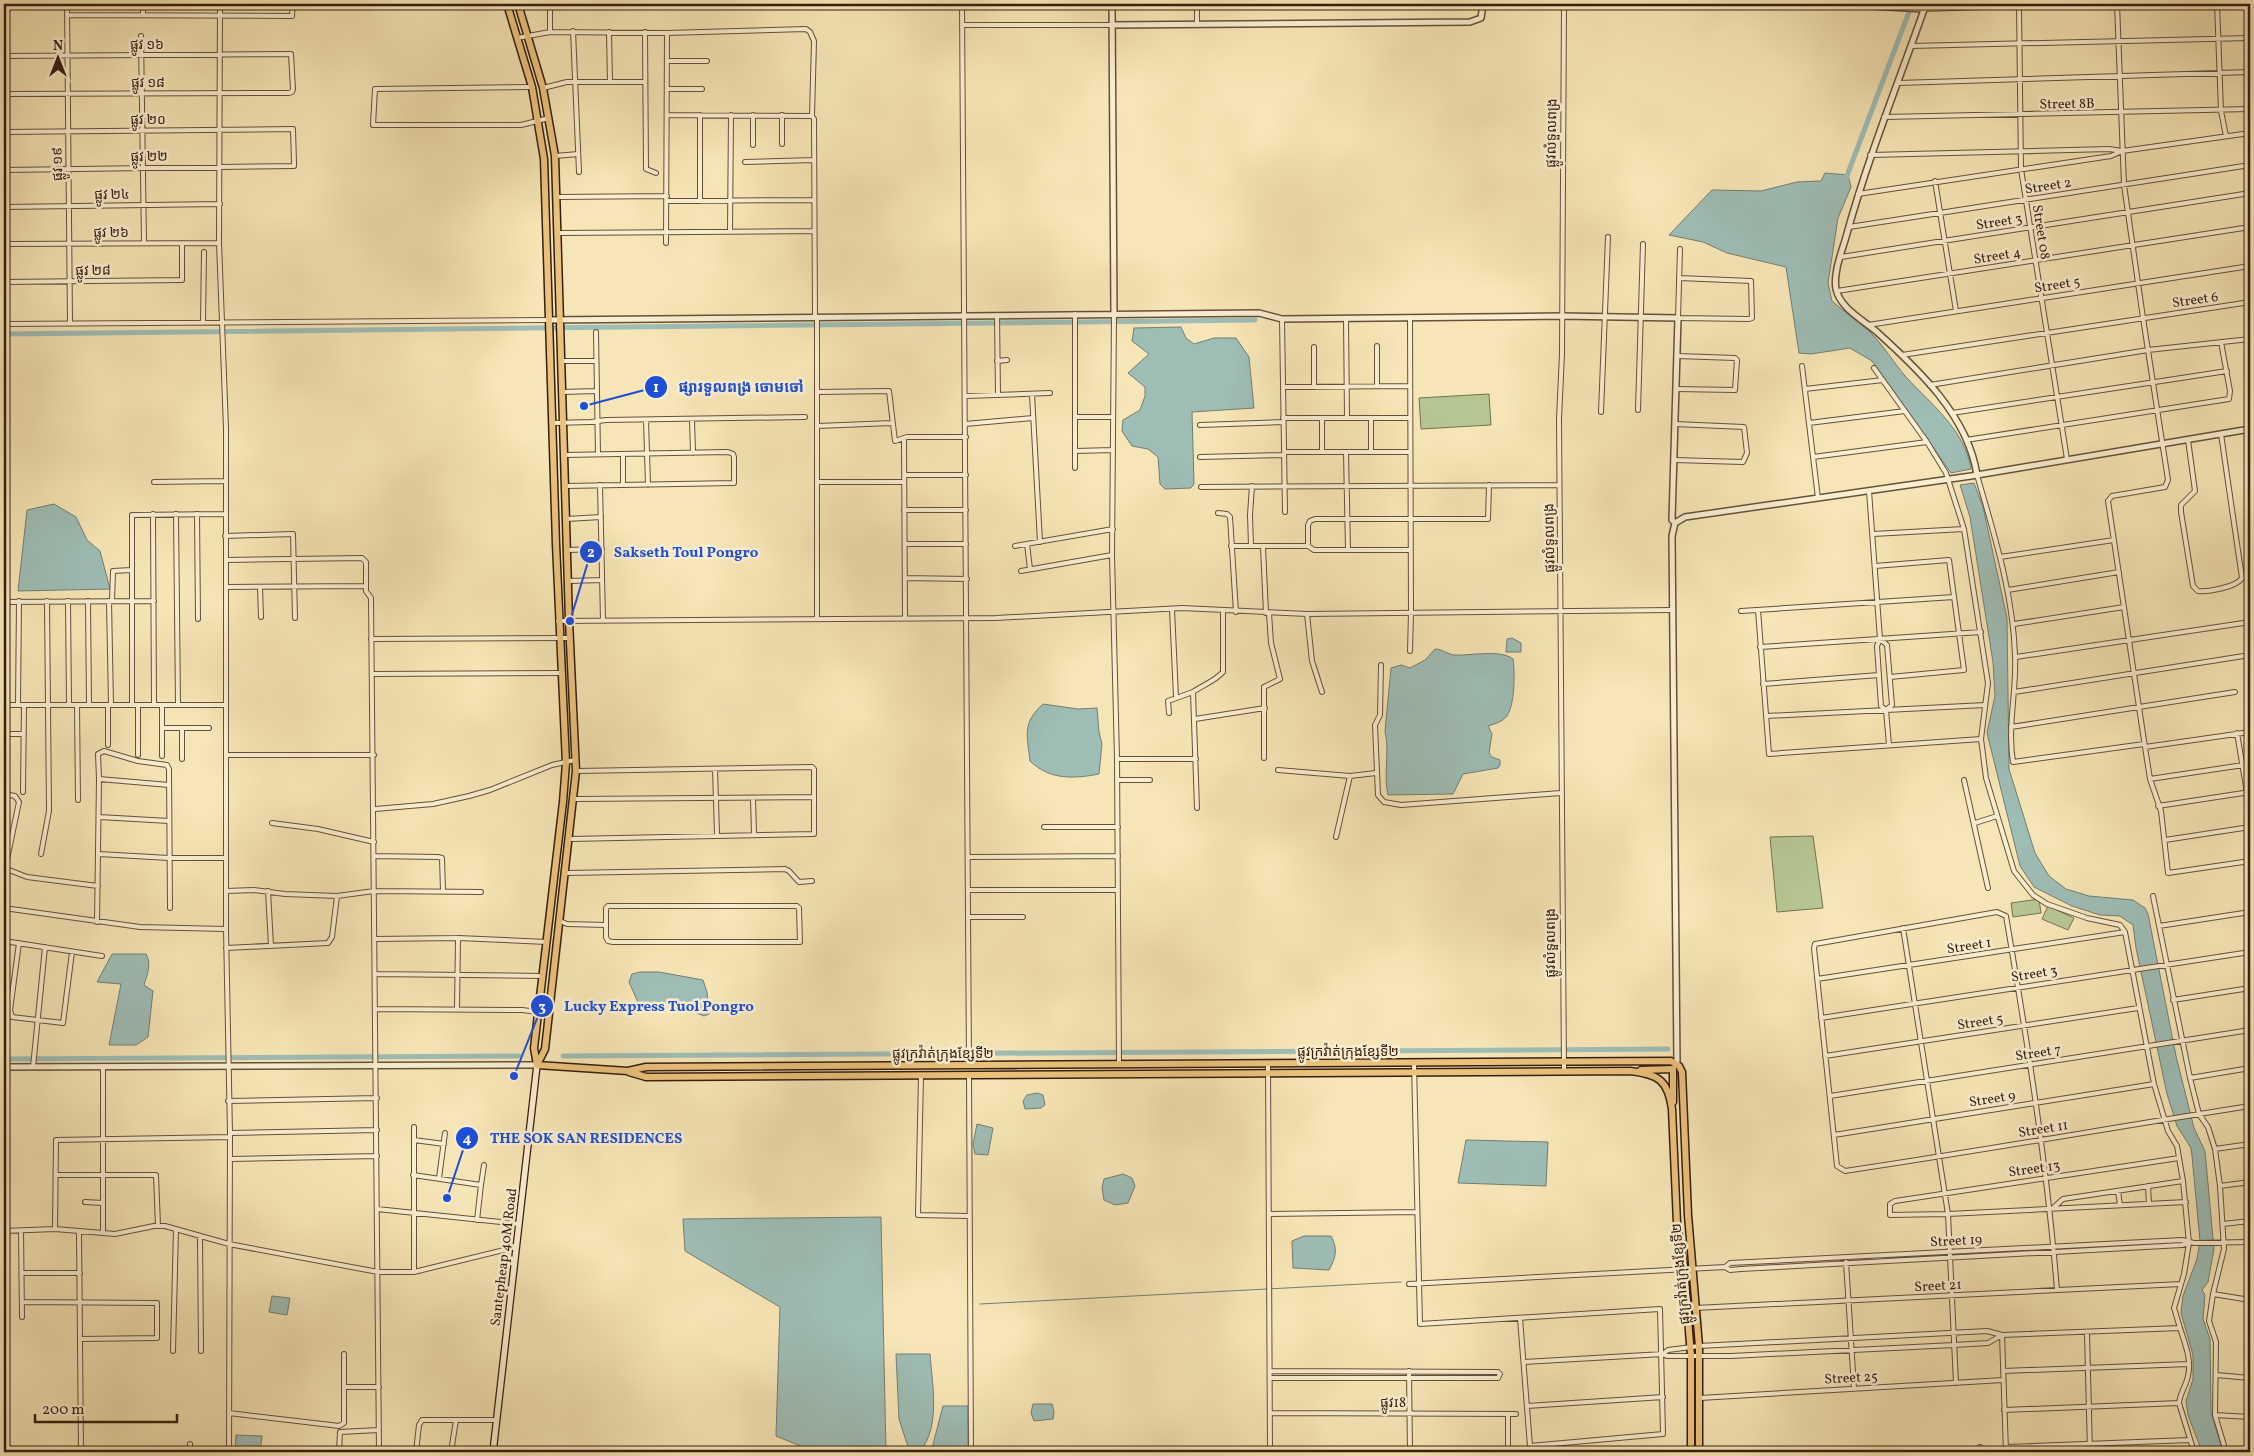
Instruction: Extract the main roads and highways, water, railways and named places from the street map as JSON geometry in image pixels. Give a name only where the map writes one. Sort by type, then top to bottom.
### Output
[{"type":"main road","points":[[507,4],[532,87],[544,159],[558,621],[566,763],[534,1048],[537,1065]]},
{"type":"main road","points":[[518,4],[543,88],[555,156],[569,620],[576,760],[570,839],[545,1049],[537,1065]]},
{"type":"main road","name":"ផ្លូវក្រវ៉ាត់ក្រុងខ្សែទី២","points":[[628,1071],[646,1067],[969,1066],[1119,1062],[1414,1064],[1666,1061],[1682,1072],[1692,1269],[1699,1346],[1695,1356],[1691,1452]]},
{"type":"main road","points":[[1119,1062],[1119,1074]]},
{"type":"main road","name":"ផ្លូវក្រវ៉ាត់ក្រុងខ្សែទី២","points":[[537,1065],[628,1071],[646,1077],[1630,1071],[1647,1073],[1661,1080],[1669,1093],[1672,1109],[1677,1223],[1684,1269],[1690,1347],[1695,1356],[1700,1398],[1698,1452]]},
{"type":"main road","name":"Santepheap 40M Road","points":[[493,1452],[537,1065]]},
{"type":"main road","points":[[969,1066],[969,1075]]},
{"type":"main road","points":[[1630,1071],[1675,1066],[1672,1109]]},
{"type":"water","points":[[1825,173],[1848,175],[1851,187],[1838,218],[1828,283],[1832,301],[1870,332],[1906,377],[1946,418],[1962,442],[1968,455],[1971,469],[1951,473],[1872,361],[1850,348],[1811,354],[1799,353],[1786,267],[1727,253],[1703,242],[1669,235],[1712,190],[1761,191],[1797,182],[1821,181]]},
{"type":"water","points":[[1181,327],[1186,338],[1194,344],[1214,338],[1236,338],[1249,357],[1254,408],[1192,412],[1194,484],[1191,488],[1165,489],[1160,484],[1158,457],[1148,449],[1132,446],[1122,431],[1123,420],[1140,410],[1145,396],[1145,387],[1128,373],[1149,354],[1132,341],[1134,328]]},
{"type":"water","points":[[1974,483],[1983,507],[2007,618],[2009,769],[2035,853],[2049,876],[2066,889],[2089,896],[2133,900],[2145,908],[2148,914],[2176,1056],[2194,1128],[2205,1151],[2214,1249],[2208,1282],[2202,1290],[2205,1295],[2203,1319],[2210,1339],[2211,1412],[2223,1452],[2202,1452],[2188,1415],[2186,1401],[2193,1379],[2193,1355],[2181,1313],[2183,1296],[2197,1259],[2200,1241],[2192,1156],[2191,1148],[2177,1126],[2167,1094],[2136,948],[2133,925],[2120,916],[2100,915],[2072,906],[2034,887],[2020,866],[1987,733],[1995,696],[1993,662],[1970,517],[1960,485]]},
{"type":"water","points":[[54,504],[76,517],[87,540],[100,551],[110,589],[18,591],[27,510]]},
{"type":"water","points":[[1512,638],[1521,643],[1521,652],[1506,652],[1507,639]]},
{"type":"water","points":[[1435,649],[1454,655],[1501,654],[1513,659],[1514,689],[1509,712],[1498,723],[1488,726],[1492,734],[1489,753],[1492,757],[1500,760],[1500,765],[1498,768],[1463,774],[1453,794],[1388,795],[1385,732],[1391,668],[1401,665],[1410,668],[1425,660]]},
{"type":"water","points":[[1043,704],[1078,709],[1097,708],[1102,744],[1099,774],[1080,777],[1054,775],[1030,761],[1027,737],[1029,724],[1036,711]]},
{"type":"water","points":[[112,954],[146,954],[148,958],[148,970],[144,985],[153,991],[148,1037],[136,1045],[109,1045],[121,984],[97,982]]},
{"type":"water","points":[[659,972],[703,980],[707,992],[709,1014],[704,1016],[681,1007],[660,1004],[640,1007],[629,982],[632,974]]},
{"type":"water","points":[[1037,1093],[1043,1095],[1045,1105],[1041,1108],[1025,1109],[1023,1101],[1027,1095]]},
{"type":"water","points":[[977,1124],[993,1128],[988,1155],[975,1154],[973,1144]]},
{"type":"water","points":[[1466,1140],[1548,1142],[1546,1186],[1458,1183]]},
{"type":"water","points":[[1123,1174],[1132,1178],[1135,1186],[1128,1203],[1115,1205],[1104,1200],[1102,1188],[1104,1179]]},
{"type":"water","points":[[881,1217],[886,1452],[815,1452],[776,1436],[780,1307],[685,1251],[683,1219]]},
{"type":"water","points":[[1304,1236],[1331,1236],[1335,1245],[1335,1253],[1329,1270],[1293,1268],[1292,1241]]},
{"type":"water","points":[[272,1296],[290,1298],[287,1315],[269,1312]]},
{"type":"water","points":[[896,1354],[930,1354],[934,1404],[933,1417],[927,1441],[920,1451],[909,1450],[899,1419]]},
{"type":"water","points":[[1033,1404],[1052,1404],[1053,1419],[1034,1421],[1031,1413]]},
{"type":"water","points":[[943,1406],[968,1406],[968,1452],[931,1452]]},
{"type":"water","points":[[236,1435],[262,1436],[260,1452],[235,1452]]},
{"type":"waterway","points":[[1845,181],[1912,4]]},
{"type":"waterway","points":[[4,334],[1255,320]]},
{"type":"waterway","points":[[563,1056],[1668,1049]]},
{"type":"waterway","points":[[4,1059],[519,1056]]},
{"type":"waterway","points":[[980,1304],[1401,1282]]},
{"type":"place","name":"ផ្សារទួលពង្រ ចោមចៅ","points":[[584,406]]},
{"type":"place","name":"Sakseth Toul Pongro","points":[[570,621]]},
{"type":"place","name":"Lucky Express Tuol Pongro","points":[[514,1076]]},
{"type":"place","name":"THE SOK SAN RESIDENCES","points":[[447,1198]]}]
